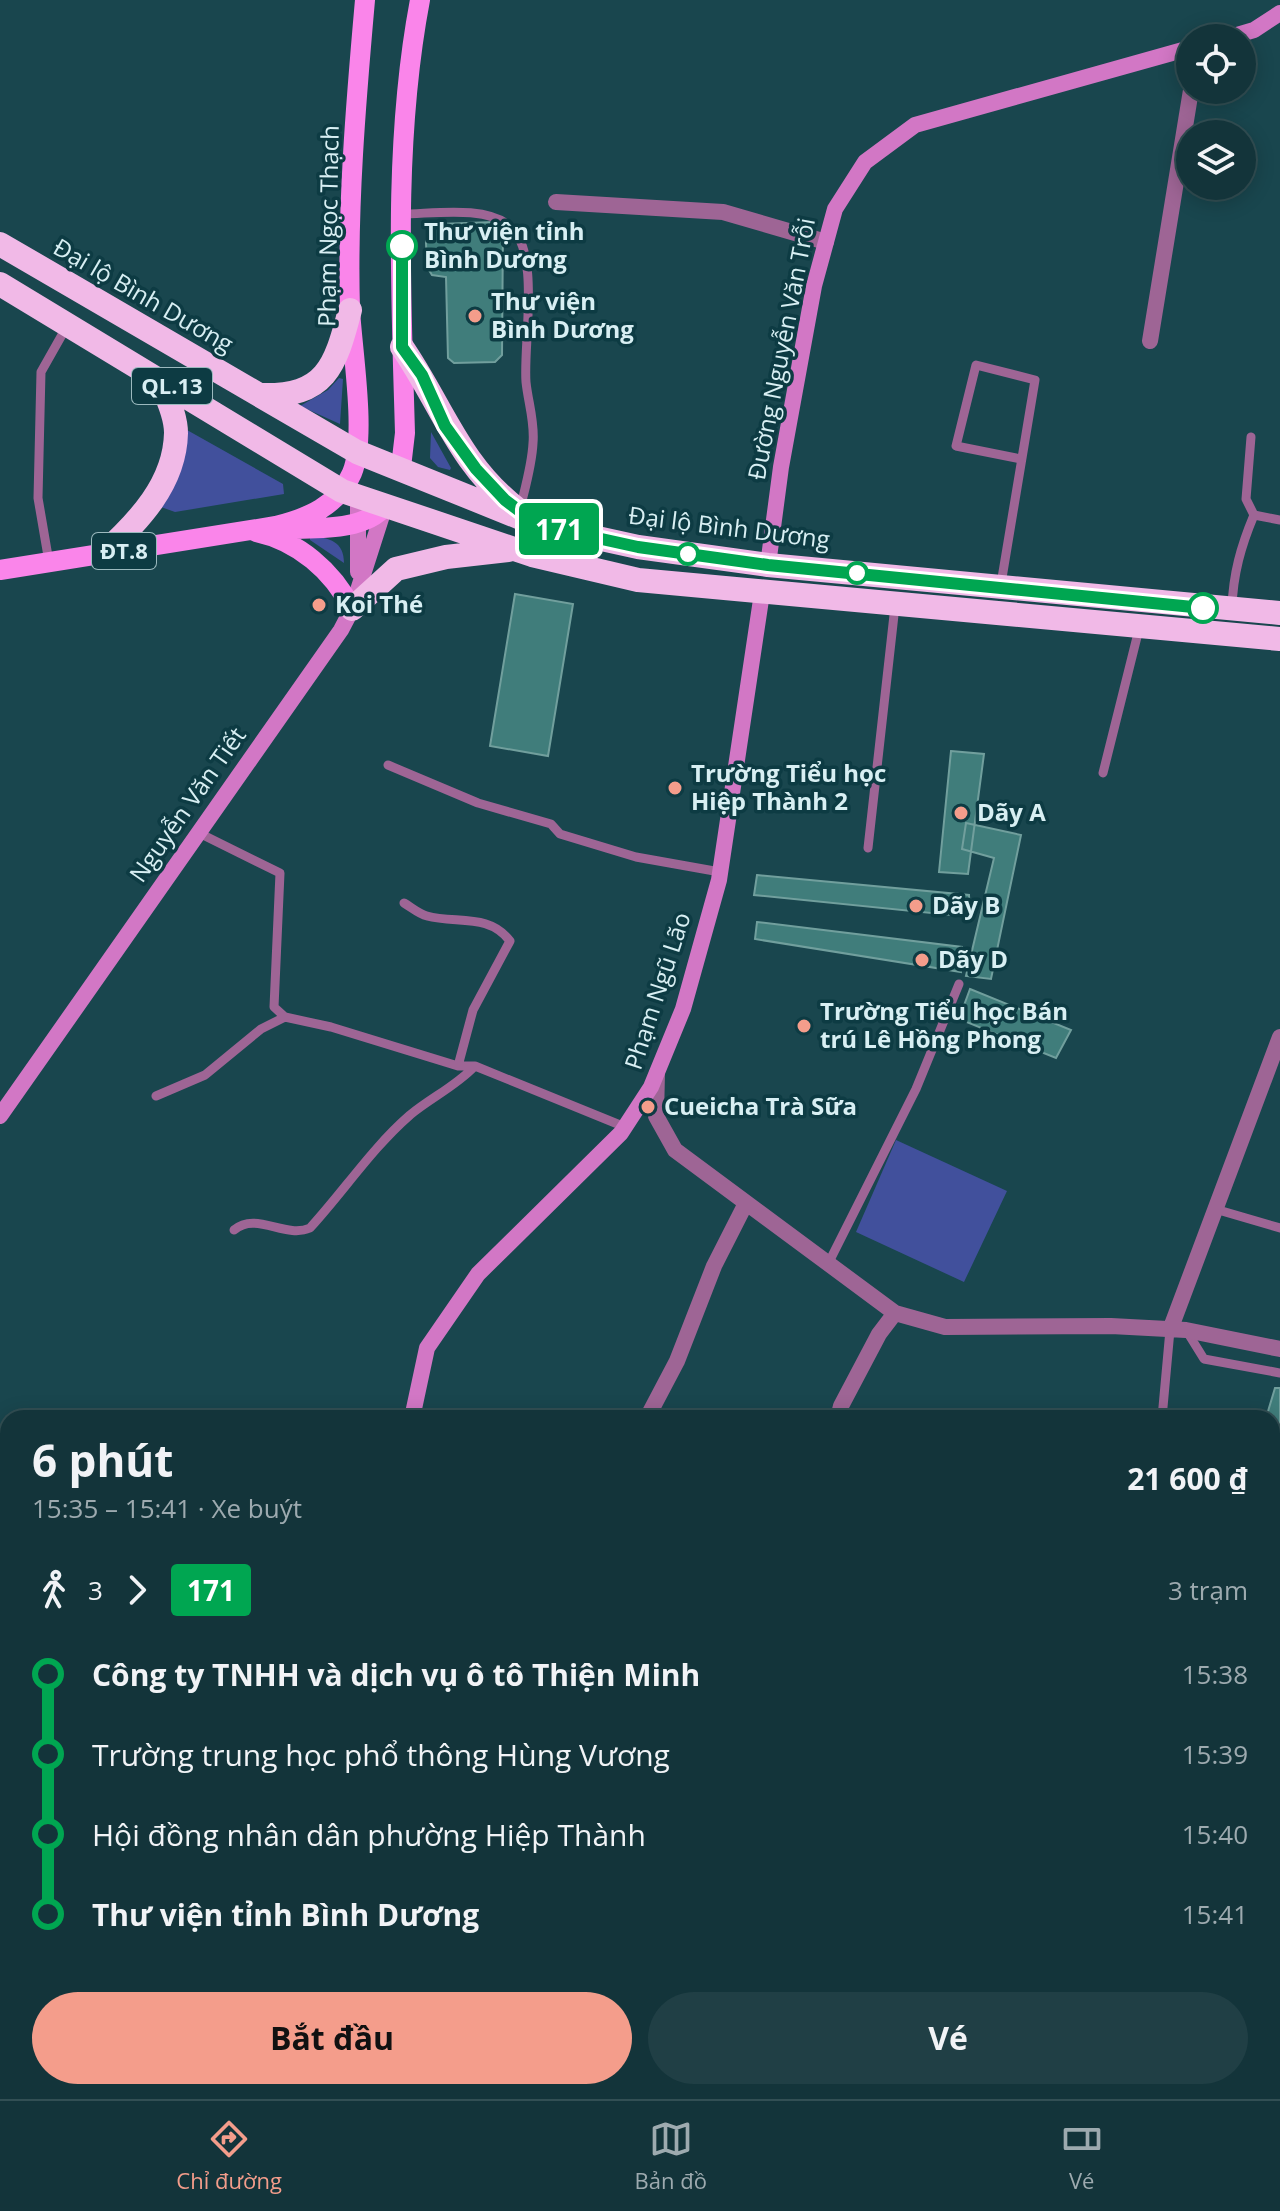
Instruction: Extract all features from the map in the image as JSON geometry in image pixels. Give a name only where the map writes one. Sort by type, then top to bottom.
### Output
[{"type":"highway","name":"Đại lộ Bình Dương","points":[[0,244],[357,452],[529,518],[638,547],[768,565],[1232,611],[1280,613]]},
{"type":"highway","name":"QL.13","points":[[0,284],[350,493],[514,549],[638,580],[1280,639]]},
{"type":"highway","points":[[257,395],[304,391],[321,380],[340,349],[350,310]]},
{"type":"highway","points":[[402,347],[422,375],[453,438],[476,469],[529,518]]},
{"type":"highway","points":[[103,554],[134,525],[165,479],[176,431],[160,379]]},
{"type":"highway","points":[[350,493],[357,452]]},
{"type":"highway","points":[[385,506],[401,467]]},
{"type":"highway","points":[[352,609],[396,569],[446,557],[514,549]]},
{"type":"main road","name":"Phạm Ngọc Thạch","points":[[357,452],[350,310],[354,157],[365,0]]},
{"type":"main road","points":[[401,467],[405,433],[401,214],[412,41],[420,0]]},
{"type":"main road","points":[[248,530],[298,521],[350,493]]},
{"type":"main road","points":[[248,530],[358,522],[376,517],[385,506]]},
{"type":"main road","points":[[248,530],[289,543],[330,573],[352,609]]},
{"type":"main road","name":"ĐT.8","points":[[0,570],[248,530]]},
{"type":"street","points":[[1256,29],[1280,13]]},
{"type":"street","name":"Đường Nguyễn Văn Trỗi","points":[[768,565],[781,467],[814,286],[835,209],[865,162],[915,125],[1176,52]]},
{"type":"street","points":[[1150,341],[1189,104]]},
{"type":"street","points":[[556,202],[723,212],[826,242]]},
{"type":"street","points":[[350,493],[358,522],[358,575],[352,609]]},
{"type":"street","name":"Nguyễn Văn Tiết","points":[[0,1116],[352,609],[385,506]]},
{"type":"street","name":"Phạm Ngũ Lão","points":[[414,1410],[427,1348],[478,1274],[625,1127],[657,1073],[683,1009],[720,872],[750,694],[762,593]]},
{"type":"street","points":[[1178,1330],[1215,1209],[1280,1037]]},
{"type":"street","points":[[657,1073],[656,1116],[675,1150],[745,1205],[895,1313],[945,1327],[1178,1330],[1280,1349]]},
{"type":"street","points":[[651,1410],[677,1361],[714,1266],[745,1205]]},
{"type":"street","points":[[840,1410],[879,1334],[895,1313]]},
{"type":"lane","points":[[401,214],[485,216],[508,225],[517,233],[524,250],[528,286],[526,382],[533,442],[529,518]]},
{"type":"lane","points":[[49,562],[38,498],[41,372],[68,325]]},
{"type":"lane","points":[[1001,588],[1035,380],[976,365],[956,446],[1021,459]]},
{"type":"lane","points":[[1232,611],[1232,583],[1240,548],[1254,515],[1246,499],[1251,437]]},
{"type":"lane","points":[[1254,515],[1280,520]]},
{"type":"lane","points":[[868,848],[895,606]]},
{"type":"lane","points":[[1103,773],[1140,626]]},
{"type":"lane","points":[[388,765],[478,803],[551,824],[560,834],[636,857],[720,872]]},
{"type":"lane","points":[[197,832],[280,873],[274,1007],[285,1017],[331,1027],[458,1066],[475,1066],[625,1127]]},
{"type":"lane","points":[[404,903],[424,916],[468,918],[504,932],[510,941],[473,1010],[458,1066]]},
{"type":"lane","points":[[828,1264],[916,1089],[959,984]]},
{"type":"lane","points":[[156,1096],[205,1075],[261,1029],[285,1017]]},
{"type":"lane","points":[[234,1230],[250,1223],[294,1233],[310,1228],[388,1136],[431,1099],[458,1084],[475,1066]]},
{"type":"lane","points":[[1215,1209],[1280,1228]]},
{"type":"lane","points":[[1178,1330],[1204,1359],[1280,1373]]},
{"type":"lane","points":[[1163,1410],[1178,1330]]},
{"type":"shaded area","points":[[339,378],[343,379],[340,424],[300,406],[328,390]]},
{"type":"shaded area","points":[[187,430],[283,484],[284,494],[175,512],[161,507]]},
{"type":"shaded area","points":[[431,432],[450,470],[438,467],[430,458]]},
{"type":"shaded area","points":[[310,537],[334,542],[342,550],[344,563],[310,540]]},
{"type":"shaded area","points":[[896,1140],[1007,1191],[964,1282],[856,1232]]},
{"type":"building","name":"Thư viện Bình Dương","points":[[494,222],[503,225],[502,355],[495,362],[454,363],[448,358],[446,277],[432,275],[427,267],[426,243],[431,227],[439,224]]},
{"type":"building","points":[[515,594],[573,604],[548,756],[490,746]]},
{"type":"building","name":"Dãy A","points":[[951,751],[984,754],[968,874],[939,872]]},
{"type":"building","points":[[966,823],[1021,835],[991,979],[966,976],[994,858],[962,849]]},
{"type":"building","name":"Dãy B","points":[[757,875],[969,895],[970,917],[754,895]]},
{"type":"building","name":"Dãy D","points":[[757,922],[962,947],[961,972],[755,939]]},
{"type":"building","points":[[970,989],[1071,1030],[1056,1058],[959,1019]]},
{"type":"building","points":[[1275,1388],[1280,1388],[1280,1410],[1268,1410]]},
{"type":"bus line","name":"171","points":[[402,246],[402,347],[422,375],[445,426],[476,469],[505,500],[538,525],[638,547],[768,565],[1203,608]]},
{"type":"place","name":"Thư viện tỉnh Bình Dương","points":[[402,246]]},
{"type":"place","name":"Thư viện Bình Dương","points":[[475,316]]},
{"type":"place","name":"Koi Thé","points":[[319,605]]},
{"type":"place","name":"Trường Tiểu học Hiệp Thành 2","points":[[675,788]]},
{"type":"place","name":"Dãy A","points":[[961,813]]},
{"type":"place","name":"Dãy B","points":[[916,906]]},
{"type":"place","name":"Dãy D","points":[[922,960]]},
{"type":"place","name":"Trường Tiểu học Bán trú Lê Hồng Phong","points":[[804,1026]]},
{"type":"place","name":"Cueicha Trà Sữa","points":[[648,1107]]}]
